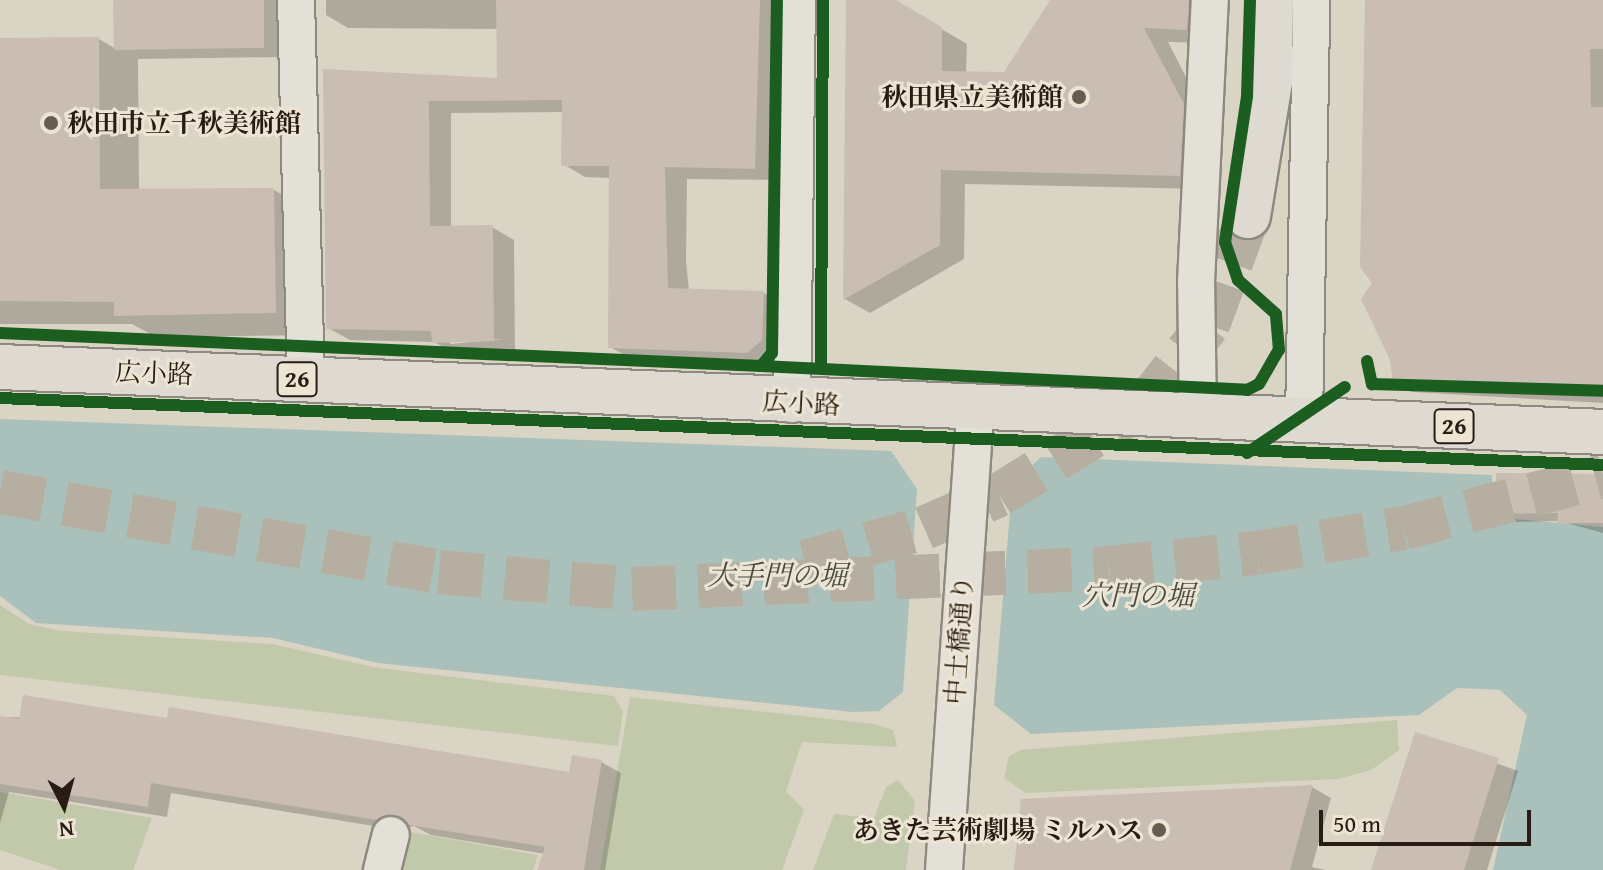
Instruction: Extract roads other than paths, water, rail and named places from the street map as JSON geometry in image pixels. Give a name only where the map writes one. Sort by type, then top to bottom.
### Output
[{"type":"main road","points":[[1248,216],[1270,81],[1271,0]]},
{"type":"main road","name":"広小路","points":[[0,367],[792,404],[1603,432]]},
{"type":"street","points":[[296,0],[306,379]]},
{"type":"street","points":[[792,404],[797,0]]},
{"type":"street","points":[[1198,418],[1198,214],[1210,0]]},
{"type":"street","points":[[1304,420],[1311,0]]},
{"type":"street","name":"中土橋通り","points":[[944,870],[975,410]]},
{"type":"street","points":[[382,870],[391,835]]},
{"type":"water","name":"大手門の堀","points":[[0,419],[891,451],[917,489],[903,692],[879,711],[853,712],[378,663],[273,638],[36,623],[0,596]]},
{"type":"water","name":"穴門の堀","points":[[1041,457],[1492,475],[1494,517],[1603,527],[1603,870],[1493,870],[1527,715],[1500,690],[1457,688],[1419,715],[1031,734],[994,705],[1011,500],[1019,478]]},
{"type":"tunnel","points":[[805,562],[924,528],[999,495],[1146,404],[1208,325],[1248,216]]},
{"type":"tunnel","points":[[0,492],[439,572],[632,589],[1109,568],[1257,553],[1404,528],[1603,476]]},
{"type":"place","name":"秋田県立美術館","points":[[1079,97]]},
{"type":"place","name":"秋田市立千秋美術館","points":[[51,123]]},
{"type":"place","name":"あきた芸術劇場 ミルハス","points":[[1159,830]]}]
